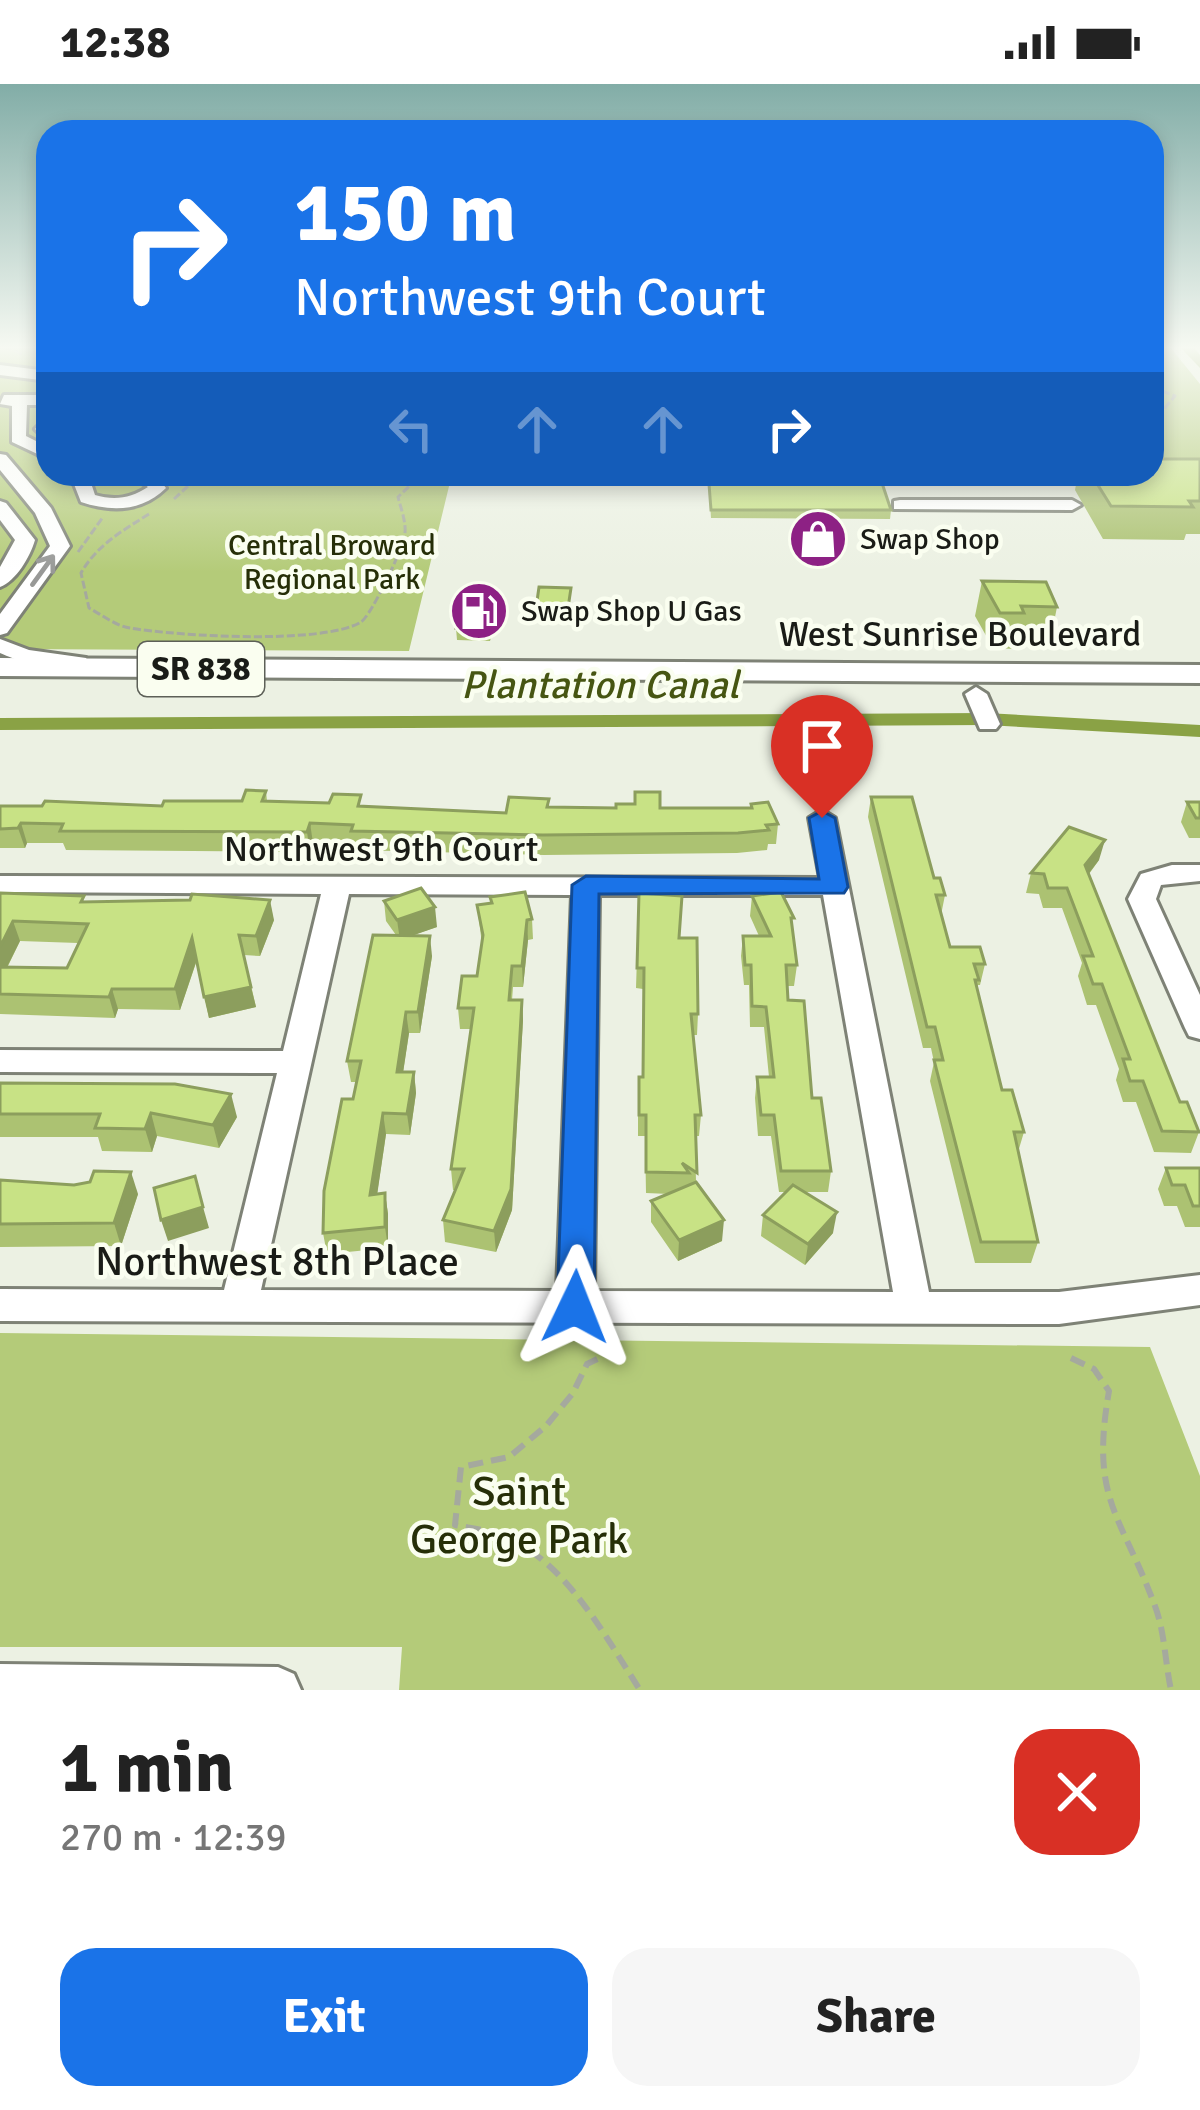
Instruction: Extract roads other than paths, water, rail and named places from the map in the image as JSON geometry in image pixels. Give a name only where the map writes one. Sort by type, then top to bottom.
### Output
[{"type":"main road","name":"West Sunrise Boulevard","points":[[0,667],[978,701],[1200,674]]},
{"type":"main road","name":"West Sunrise Boulevard","points":[[0,690],[661,693],[978,701],[1200,695]]},
{"type":"street","points":[[19,422],[18,438],[36,448]]},
{"type":"street","points":[[0,459],[40,508],[60,546],[0,629]]},
{"type":"street","points":[[83,486],[87,498]]},
{"type":"street","points":[[2,512],[87,498],[112,504],[143,498],[155,486]]},
{"type":"street","points":[[898,499],[1068,498]]},
{"type":"street","points":[[0,581],[21,554],[25,540],[2,512]]},
{"type":"street","points":[[0,645],[24,656],[118,668]]},
{"type":"street","points":[[822,818],[914,1309]]},
{"type":"street","points":[[1200,873],[1172,873],[1150,880],[1142,899],[1200,1028]]},
{"type":"street","name":"Northwest 9th Court","points":[[0,884],[835,887]]},
{"type":"street","points":[[239,1305],[337,885]]},
{"type":"street","points":[[575,1307],[586,885]]},
{"type":"street","points":[[0,1060],[294,1062]]},
{"type":"street","name":"Northwest 8th Place","points":[[0,1305],[1059,1308],[1200,1290]]},
{"type":"street","points":[[0,1687],[278,1690]]},
{"type":"waterway","name":"Plantation Canal","points":[[0,724],[986,719],[1200,731]]},
{"type":"place","name":"Swap Shop","points":[[818,539]]},
{"type":"place","name":"Swap Shop U Gas","points":[[479,611]]},
{"type":"park label","name":"Central Broward Regional Park","points":[[332,562]]},
{"type":"park label","name":"Saint George Park","points":[[519,1515]]}]
